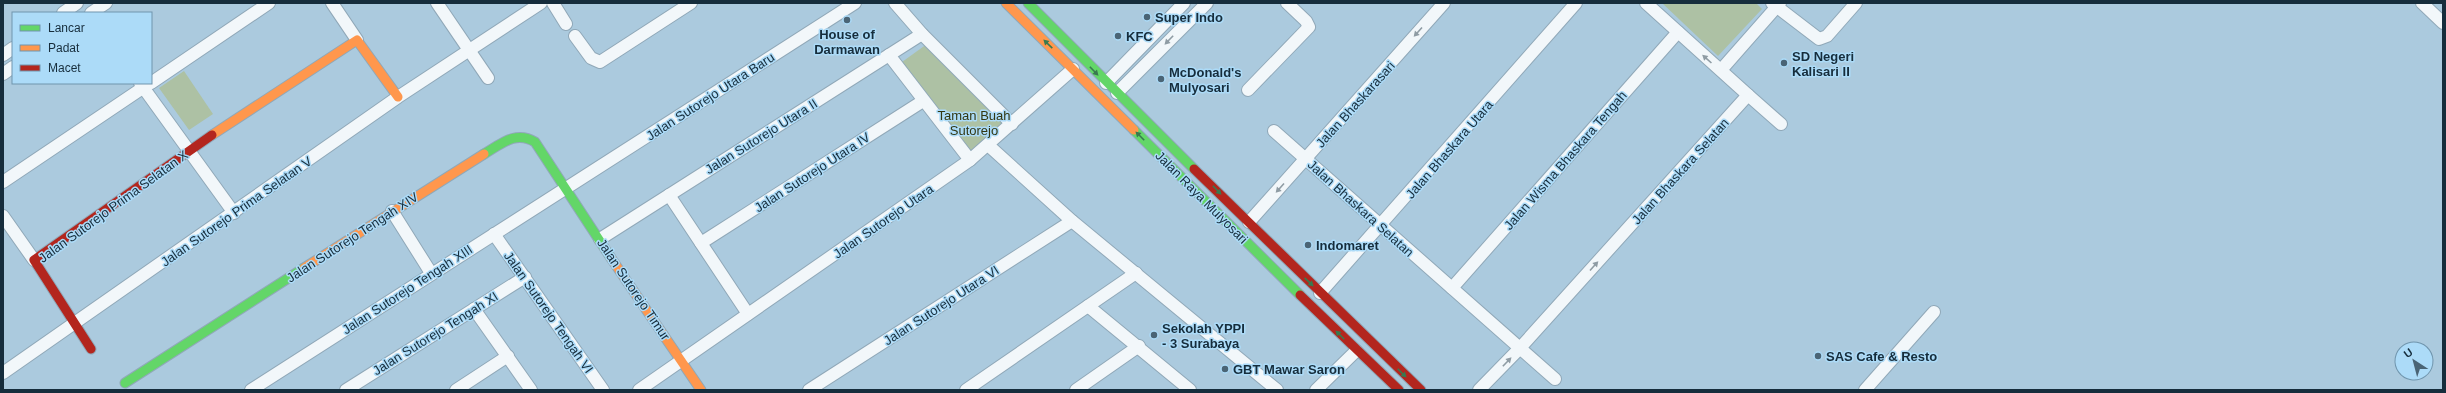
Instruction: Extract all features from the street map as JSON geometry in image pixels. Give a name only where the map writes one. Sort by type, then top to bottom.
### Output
[{"type":"street","points":[[64,12],[77,3]]},
{"type":"street","points":[[85,3],[90,12]]},
{"type":"street","points":[[92,12],[106,3]]},
{"type":"street","points":[[152,80],[268,3]]},
{"type":"street","points":[[332,3],[398,97]]},
{"type":"street","points":[[437,3],[470,49],[488,78]]},
{"type":"street","name":"Jalan Sutorejo Prima Selatan V","points":[[3,373],[398,97],[540,3]]},
{"type":"street","points":[[553,3],[566,24]]},
{"type":"street","points":[[575,36],[591,58],[600,62],[691,3]]},
{"type":"street","name":"Jalan Sutorejo Utara Baru","points":[[565,189],[856,3]]},
{"type":"street","points":[[895,3],[922,34],[1012,124]]},
{"type":"street","name":"Jalan Raya Mulyosari","points":[[1006,3],[1356,351],[1399,390]]},
{"type":"street","name":"Jalan Raya Mulyosari","points":[[1028,3],[1106,83],[1199,172],[1292,266],[1421,390]]},
{"type":"street","points":[[1106,83],[1185,3],[1196,13]]},
{"type":"street","points":[[1117,93],[1207,3]]},
{"type":"street","points":[[1248,90],[1309,27],[1287,3]]},
{"type":"street","name":"Jalan Bhaskarasari","points":[[1248,222],[1306,159],[1444,3]]},
{"type":"street","name":"Jalan Bhaskara Utara","points":[[1320,293],[1382,226],[1576,3]]},
{"type":"street","points":[[1646,3],[1781,124]]},
{"type":"street","points":[[1720,70],[1776,4],[1817,39],[1827,36],[1856,3]]},
{"type":"street","points":[[2422,3],[2443,23]]},
{"type":"street","name":"Jalan Wisma Bhaskara Tengah","points":[[1452,288],[1678,32]]},
{"type":"street","name":"Jalan Sutorejo Utara II","points":[[600,239],[922,34]]},
{"type":"street","name":"Jalan Sutorejo Prima Selatan X","points":[[92,349],[74,324],[34,260],[190,150],[357,40]]},
{"type":"street","points":[[3,55],[12,49]]},
{"type":"street","points":[[889,55],[970,160]]},
{"type":"street","points":[[3,74],[12,68]]},
{"type":"street","name":"Jalan Sutorejo Utara","points":[[639,390],[970,160],[1073,69]]},
{"type":"street","points":[[3,182],[146,84],[234,213]]},
{"type":"street","name":"Jalan Bhaskara Selatan","points":[[1480,390],[1520,348],[1748,95]]},
{"type":"street","name":"Jalan Sutorejo Utara IV","points":[[701,243],[924,101]]},
{"type":"street","name":"Jalan Bhaskara Selatan","points":[[1274,131],[1555,379]]},
{"type":"street","name":"Jalan Sutorejo Tengah XIV","points":[[125,383],[392,211],[512,137],[518,136],[535,142],[565,189]]},
{"type":"street","points":[[988,145],[1072,221],[1277,390]]},
{"type":"street","name":"Jalan Sutorejo Tengah XIII","points":[[251,390],[431,273],[565,189]]},
{"type":"street","name":"Jalan Sutorejo Timur","points":[[565,189],[701,390]]},
{"type":"street","points":[[670,194],[748,314]]},
{"type":"street","points":[[392,211],[431,273]]},
{"type":"street","points":[[3,216],[34,260]]},
{"type":"street","name":"Jalan Sutorejo Utara VI","points":[[810,390],[1072,221]]},
{"type":"street","name":"Jalan Sutorejo Tengah VI","points":[[494,234],[525,276],[603,390]]},
{"type":"street","points":[[1282,277],[1292,266]]},
{"type":"street","points":[[966,390],[1136,273]]},
{"type":"street","name":"Jalan Sutorejo Tengah XI","points":[[346,390],[525,276]]},
{"type":"street","points":[[1088,306],[1139,346],[1190,390]]},
{"type":"street","points":[[474,309],[531,390]]},
{"type":"street","points":[[1865,390],[1934,312]]},
{"type":"street","points":[[1076,390],[1139,346]]},
{"type":"street","points":[[1316,390],[1356,351]]},
{"type":"street","points":[[456,390],[508,356]]},
{"type":"green space","points":[[1662,3],[1756,3],[1762,9],[1718,56]]},
{"type":"green space","name":"Taman Buah Sutorejo","points":[[927,44],[1006,124],[971,156],[902,62]]},
{"type":"green space","points":[[184,71],[213,114],[189,130],[159,88]]},
{"type":"traffic: fast","points":[[1028,3],[1194,169]]},
{"type":"traffic: fast","points":[[1134,130],[1300,295]]},
{"type":"traffic: fast","points":[[484,154],[515,138],[521,137],[535,142],[611,258]]},
{"type":"traffic: fast","points":[[125,383],[304,268]]},
{"type":"traffic: slow","points":[[1006,3],[1134,130]]},
{"type":"traffic: slow","points":[[212,135],[357,40],[398,97]]},
{"type":"traffic: slow","points":[[304,268],[484,154]]},
{"type":"traffic: slow","points":[[611,258],[701,390]]},
{"type":"traffic: jam","points":[[91,349],[34,260],[212,135]]},
{"type":"traffic: jam","points":[[1194,169],[1421,390]]},
{"type":"traffic: jam","points":[[1300,295],[1399,390]]},
{"type":"place","name":"Super Indo","points":[[1147,17]]},
{"type":"place","name":"House of Darmawan","points":[[847,20]]},
{"type":"place","name":"KFC","points":[[1118,36]]},
{"type":"place","name":"SD Negeri Kalisari II","points":[[1784,63]]},
{"type":"place","name":"McDonald's Mulyosari","points":[[1161,79]]},
{"type":"place","name":"Indomaret","points":[[1308,245]]},
{"type":"place","name":"Sekolah YPPI - 3 Surabaya","points":[[1154,335]]},
{"type":"place","name":"SAS Cafe & Resto","points":[[1818,356]]},
{"type":"place","name":"GBT Mawar Saron","points":[[1225,369]]}]
